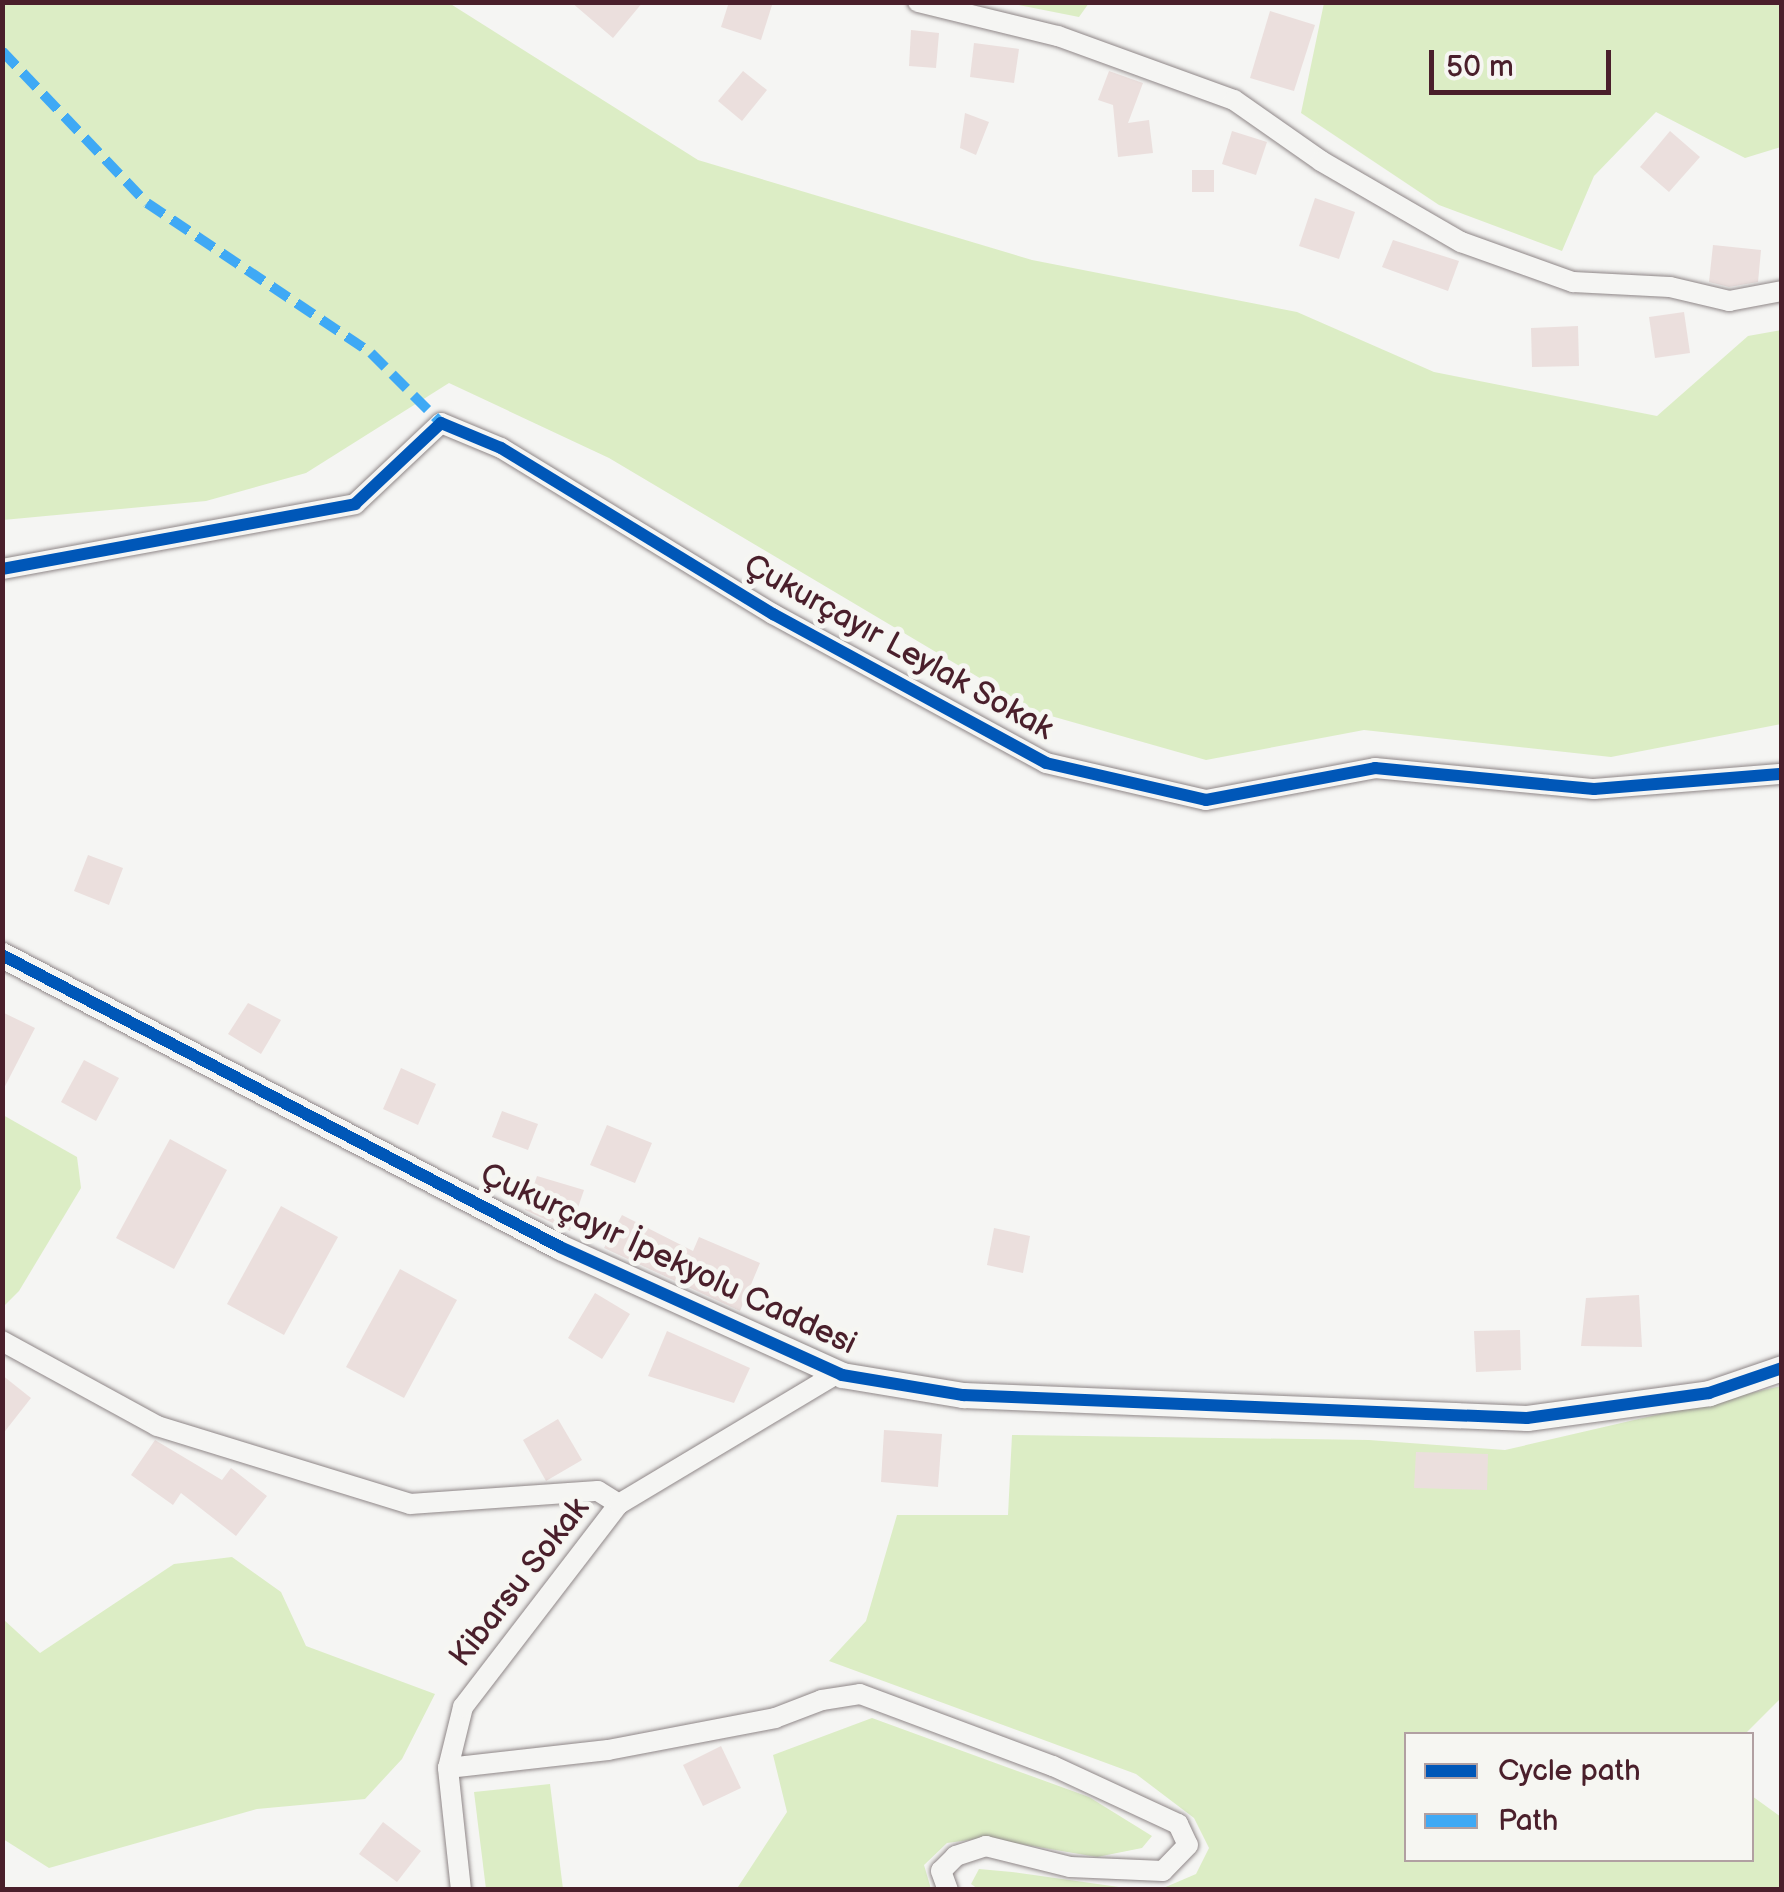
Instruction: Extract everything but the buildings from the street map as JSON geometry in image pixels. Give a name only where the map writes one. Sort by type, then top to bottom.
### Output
[{"type":"street","points":[[918,2],[1058,36],[1234,100],[1321,162],[1460,242],[1573,282],[1670,288],[1729,301],[1782,291]]},
{"type":"street","name":"Çukurçayır Leylak Sokak","points":[[2,569],[356,504],[441,423],[501,448],[773,614],[1046,763],[1206,800],[1374,768],[1594,789],[1782,774]]},
{"type":"street","name":"Çukurçayır İpekyolu Caddesi","points":[[2,955],[560,1247],[838,1373],[962,1394],[1527,1418],[1709,1393],[1782,1368]]},
{"type":"street","points":[[2,1341],[156,1426],[410,1504],[598,1491],[619,1504]]},
{"type":"street","name":"Kibarsu Sokak","points":[[460,1890],[448,1768],[463,1707],[619,1504],[838,1373]]},
{"type":"street","points":[[448,1768],[608,1750],[775,1718],[822,1700],[860,1694],[1071,1774],[1178,1824],[1188,1845],[1163,1871],[1070,1866],[986,1846],[956,1856],[941,1871],[948,1890]]},
{"type":"green space","points":[[3,2],[449,3],[698,160],[1032,260],[1297,312],[1434,372],[1657,416],[1748,336],[1781,330],[1781,724],[1611,757],[1364,730],[1206,760],[1037,712],[609,458],[449,383],[306,473],[206,501],[3,520]]},
{"type":"green space","points":[[1089,2],[1079,17],[1009,3]]},
{"type":"green space","points":[[1324,3],[1781,3],[1781,147],[1745,158],[1656,112],[1594,176],[1562,251],[1439,205],[1301,113]]},
{"type":"green space","points":[[3,1115],[77,1157],[81,1188],[19,1291],[3,1307]]},
{"type":"green space","points":[[1781,1386],[1781,1698],[1747,1732],[1404,1732],[1404,1862],[1754,1862],[1754,1797],[1781,1817],[1781,1889],[1161,1889],[1196,1874],[1209,1848],[1194,1818],[1136,1774],[829,1661],[866,1621],[897,1515],[1008,1515],[1012,1435],[1369,1440],[1505,1450]]},
{"type":"green space","points":[[232,1557],[281,1592],[306,1646],[435,1694],[402,1759],[365,1799],[257,1809],[49,1868],[3,1839],[3,1619],[40,1653],[174,1564]]},
{"type":"green space","points":[[872,1718],[1089,1797],[1152,1836],[1142,1848],[1097,1857],[985,1838],[947,1843],[924,1865],[931,1889],[736,1890],[787,1812],[773,1755]]},
{"type":"green space","points":[[550,1784],[563,1889],[486,1889],[474,1792]]},
{"type":"green space","points":[[979,1869],[1133,1889],[978,1889],[971,1884]]},
{"type":"marked path","points":[[2,51],[147,203],[371,353],[441,423]]},
{"type":"cycle path","points":[[2,569],[355,504],[441,423],[501,448],[773,614],[1046,763],[1206,800],[1375,768],[1594,789],[1782,774]]},
{"type":"cycle path","points":[[2,955],[560,1247],[842,1375],[963,1395],[1527,1418],[1709,1393],[1782,1368]]}]
